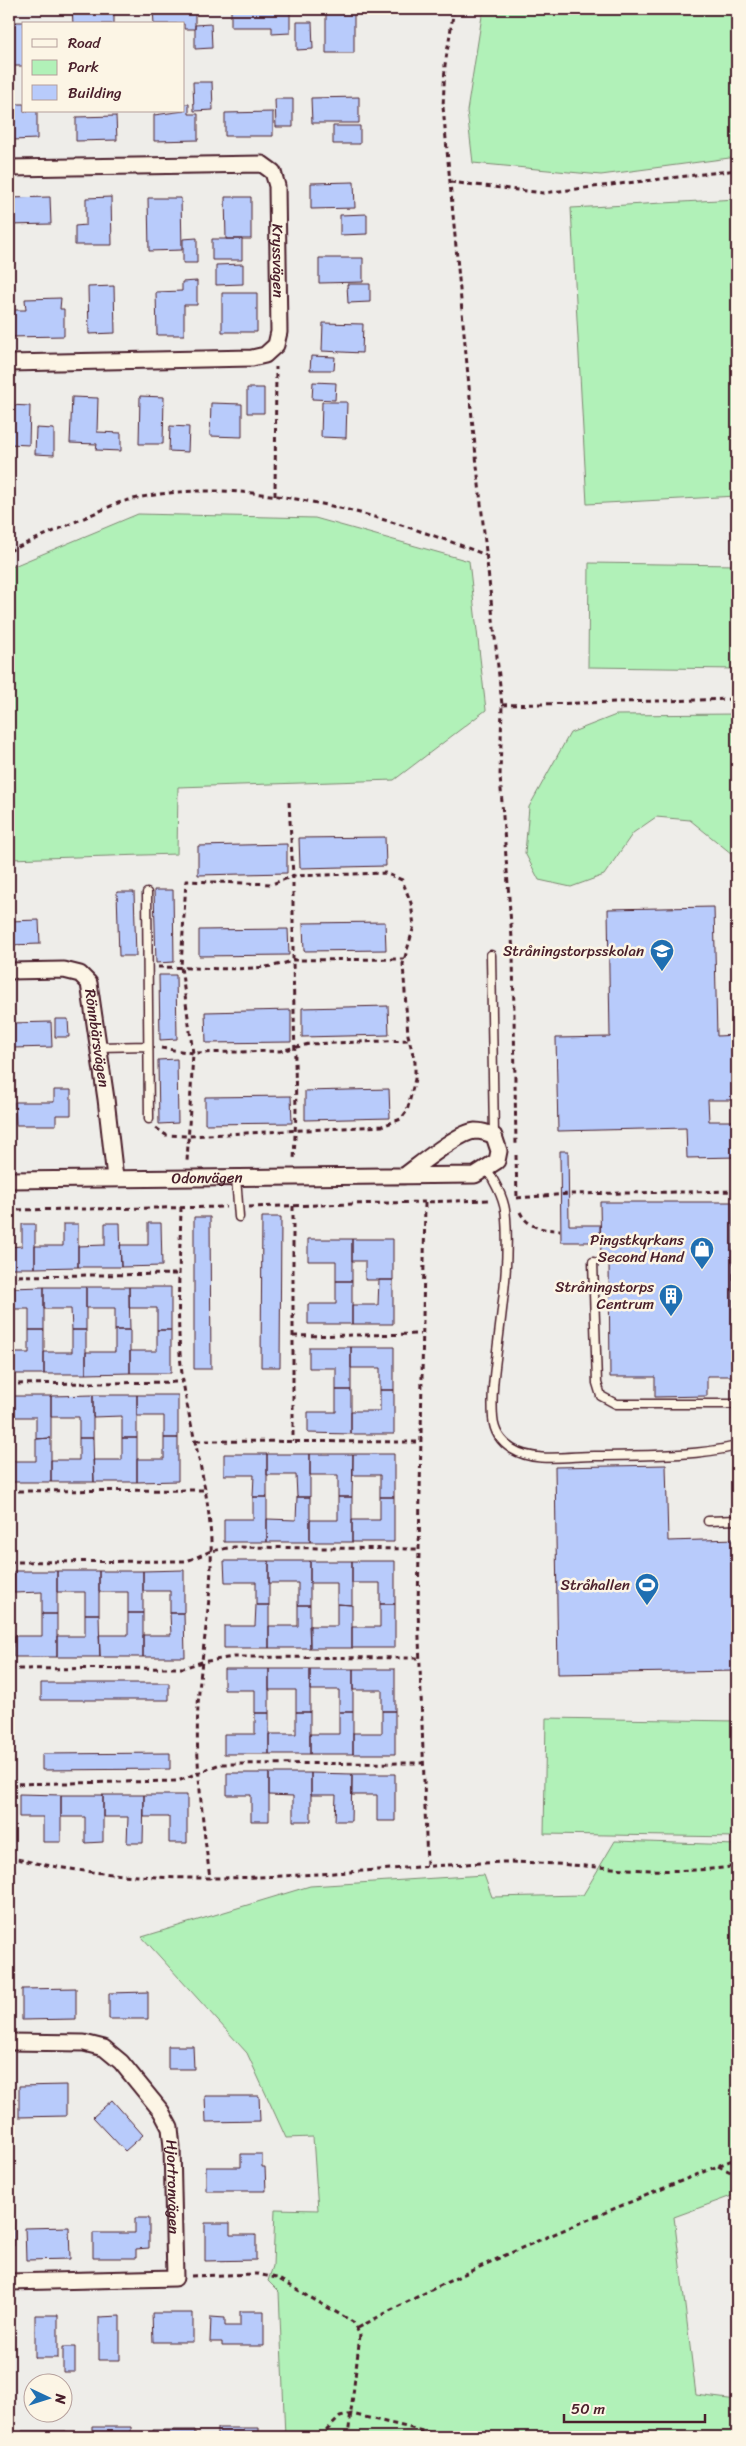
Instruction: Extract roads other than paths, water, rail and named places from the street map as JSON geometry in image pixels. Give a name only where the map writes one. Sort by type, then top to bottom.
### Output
[{"type":"street","name":"Kryssvägen","points":[[9,168],[262,164],[273,172],[277,186],[279,332],[276,345],[265,355],[252,358],[9,362]]},
{"type":"street","name":"Rönnbärsvägen","points":[[9,971],[64,970],[80,974],[89,983],[115,1178]]},
{"type":"street","points":[[404,1176],[460,1137],[473,1131],[486,1132],[494,1136],[499,1151],[497,1161],[487,1170]]},
{"type":"street","name":"Odonvägen","points":[[9,1180],[475,1175],[487,1170]]},
{"type":"street","name":"Hjortronvägen","points":[[9,2042],[84,2043],[104,2048],[121,2062],[161,2111],[170,2128],[172,2146],[175,2278],[9,2282]]},
{"type":"lane","points":[[147,893],[149,1119]]},
{"type":"lane","points":[[491,954],[494,1136]]},
{"type":"lane","points":[[99,1047],[148,1046]]},
{"type":"lane","points":[[487,1170],[500,1191],[506,1217],[502,1312],[494,1381],[493,1419],[499,1437],[512,1449],[527,1456],[553,1457],[648,1455],[723,1450],[737,1446]]},
{"type":"lane","points":[[236,1177],[239,1217]]},
{"type":"lane","points":[[593,1262],[597,1383],[601,1396],[616,1404],[737,1404]]},
{"type":"lane","points":[[708,1521],[737,1520]]},
{"type":"place","name":"Stråningstorpsskolan","points":[[662,972]]},
{"type":"place","name":"Pingstkyrkans Second Hand","points":[[702,1270]]},
{"type":"place","name":"Stråningstorps Centrum","points":[[671,1317]]},
{"type":"place","name":"Stråhallen","points":[[647,1606]]}]
